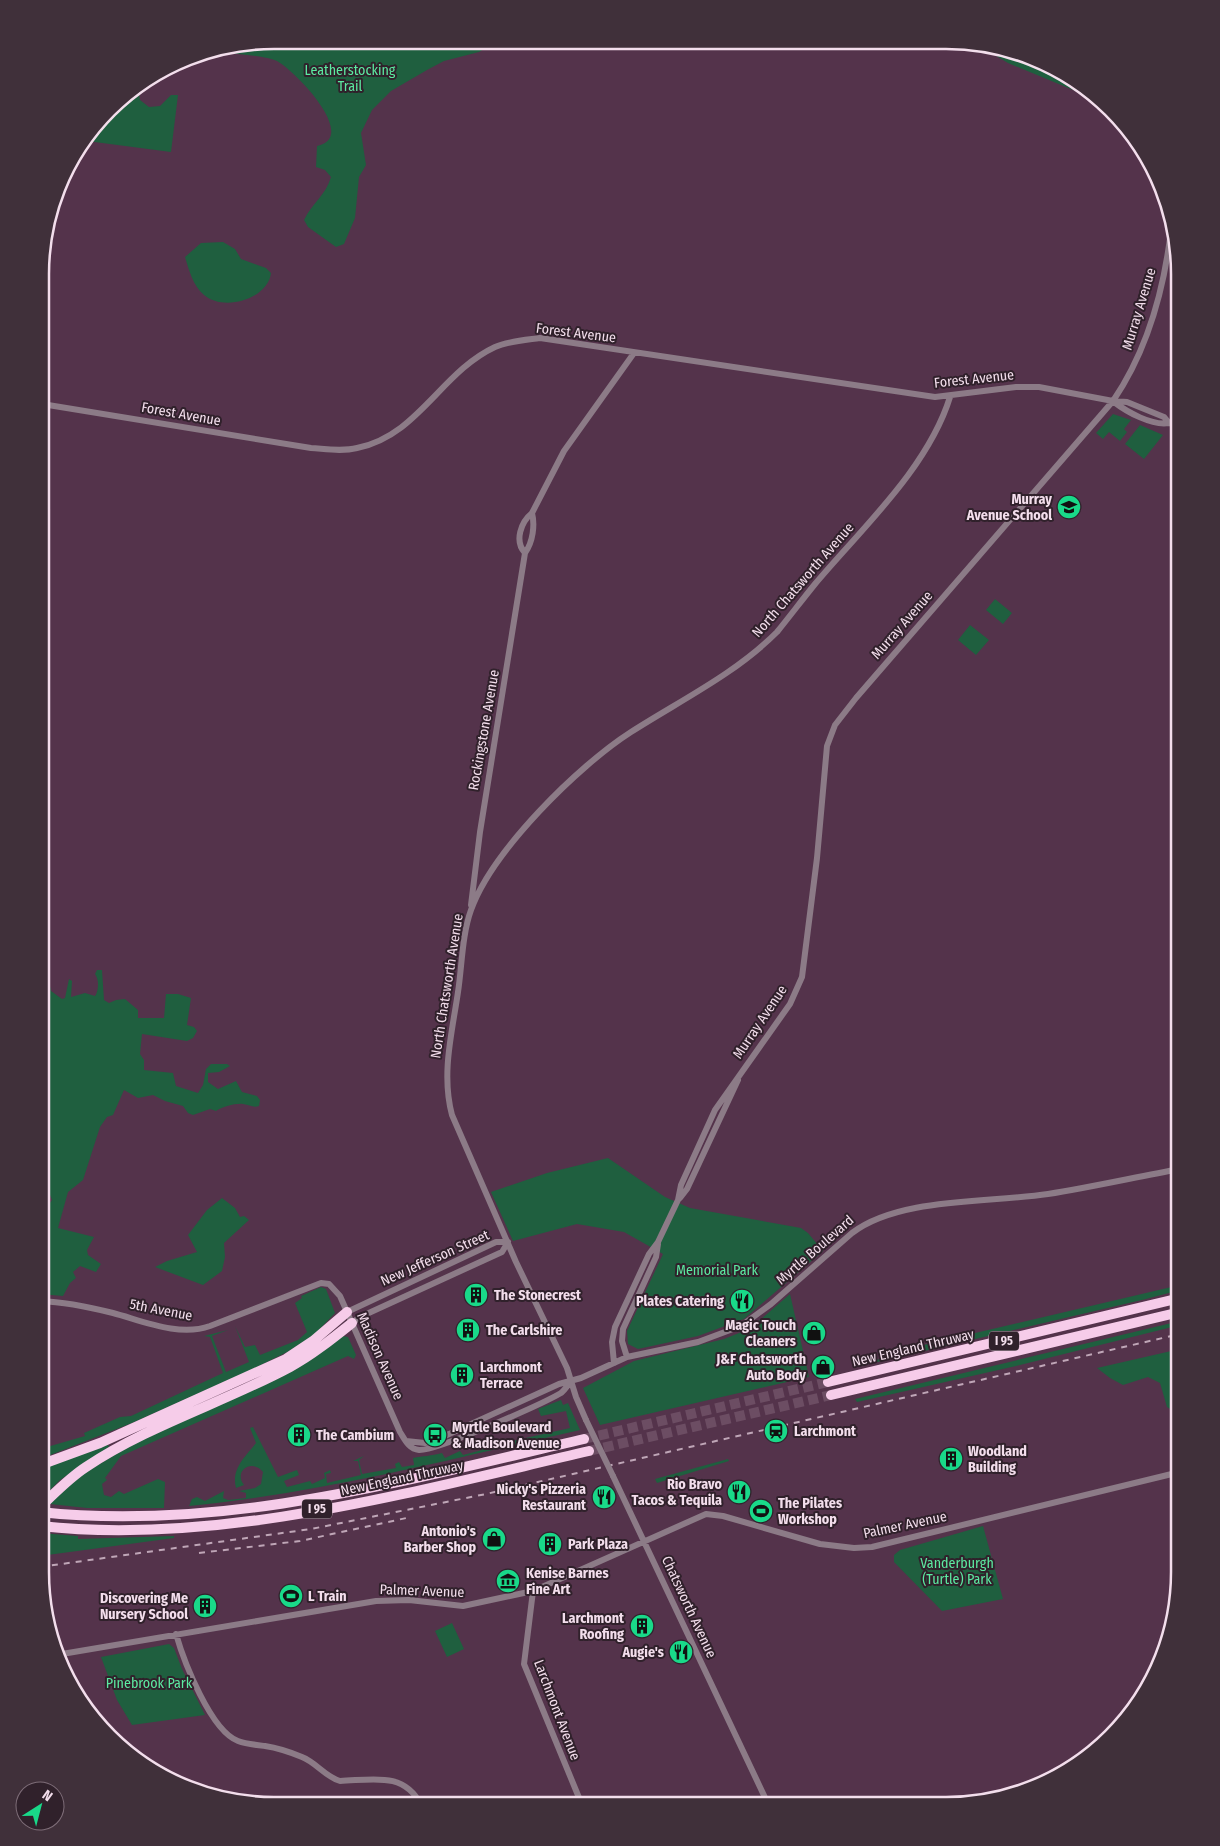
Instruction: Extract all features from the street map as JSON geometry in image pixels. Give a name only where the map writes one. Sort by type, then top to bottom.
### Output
[{"type":"highway","name":"New England Thruway","points":[[828,1382],[1171,1300]]},
{"type":"highway","points":[[49,1463],[100,1443],[282,1361],[304,1348],[347,1312]]},
{"type":"highway","name":"New England Thruway","points":[[831,1395],[1171,1314]]},
{"type":"highway","points":[[49,1498],[74,1476],[110,1452],[290,1367],[319,1349],[352,1324]]},
{"type":"highway","name":"New England Thruway","points":[[49,1512],[133,1517],[221,1511],[383,1484],[584,1438]]},
{"type":"highway","name":"New England Thruway","points":[[49,1526],[133,1530],[178,1528],[245,1521],[407,1492],[589,1451]]},
{"type":"street","name":"Murray Avenue","points":[[614,1363],[612,1342],[615,1327],[649,1254],[658,1242],[678,1200],[681,1185],[715,1110],[790,1004],[804,969],[827,746],[835,724],[1113,401],[1135,367],[1162,286],[1169,243]]},
{"type":"street","name":"Forest Avenue","points":[[49,405],[311,448],[341,450],[371,444],[403,428],[461,370],[495,348],[509,343],[540,338],[915,394],[950,397],[1016,386],[1039,387],[1113,401],[1124,410],[1161,424],[1171,424]]},
{"type":"street","name":"Rockingstone Avenue","points":[[525,552],[520,547],[519,539],[524,520],[532,513],[564,450],[634,353]]},
{"type":"street","name":"North Chatsworth Avenue","points":[[586,1420],[568,1368],[508,1242],[452,1115],[446,1092],[449,1050],[470,911],[482,886],[519,834],[590,764],[631,733],[718,679],[756,652],[777,632],[894,492],[944,417],[950,397]]},
{"type":"street","name":"Rockingstone Avenue","points":[[470,911],[480,832],[525,552],[529,547],[534,522],[532,513]]},
{"type":"street","name":"Myrtle Boulevard","points":[[406,1441],[425,1443],[436,1440],[559,1384],[571,1381],[627,1357],[698,1342],[741,1326],[771,1304],[866,1222],[884,1215],[909,1209],[1049,1193],[1171,1171]]},
{"type":"street","name":"New Jefferson Street","points":[[347,1312],[496,1242],[508,1242]]},
{"type":"street","name":"New Jefferson Street","points":[[352,1324],[360,1317],[502,1252],[508,1242]]},
{"type":"street","name":"Murray Avenue","points":[[627,1357],[622,1341],[623,1329],[656,1257],[658,1242]]},
{"type":"street","name":"5th Avenue","points":[[49,1302],[88,1308],[157,1325],[194,1330],[219,1323],[321,1284],[329,1284]]},
{"type":"street","name":"Madison Avenue","points":[[329,1284],[337,1290],[398,1428],[406,1441]]},
{"type":"street","name":"Chatsworth Avenue","points":[[586,1420],[765,1797]]},
{"type":"street","name":"Palmer Avenue","points":[[64,1654],[376,1601],[409,1600],[463,1606],[534,1591],[699,1516],[712,1514],[820,1544],[854,1548],[872,1547],[1171,1474]]},
{"type":"street","name":"Larchmont Avenue","points":[[534,1591],[524,1664],[579,1797]]},
{"type":"street","points":[[176,1634],[184,1661],[210,1714],[225,1733],[238,1741],[279,1749],[302,1757],[309,1760],[323,1774],[340,1781],[399,1781],[409,1787],[416,1797]]},
{"type":"green space","name":"Leatherstocking Trail","points":[[259,49],[484,49],[444,61],[427,70],[391,91],[372,110],[361,133],[366,165],[359,177],[355,218],[344,244],[336,247],[308,227],[304,220],[326,189],[331,177],[325,170],[316,167],[317,146],[328,140],[331,130],[328,118],[308,89],[285,67],[277,61],[228,53]]},
{"type":"green space","points":[[992,53],[1033,66],[1059,79],[1079,93],[1008,63]]},
{"type":"green space","points":[[139,94],[140,100],[149,107],[160,106],[171,95],[178,95],[171,152],[92,142],[104,125],[125,104]]},
{"type":"green space","points":[[223,242],[235,249],[241,259],[266,268],[271,273],[268,282],[254,296],[233,302],[212,300],[200,291],[194,282],[185,257],[201,243]]},
{"type":"green space","points":[[1113,414],[1131,420],[1124,429],[1127,432],[1120,441],[1109,432],[1103,439],[1096,433]]},
{"type":"green space","points":[[1140,425],[1163,435],[1144,459],[1125,444]]},
{"type":"green space","points":[[995,599],[1012,613],[1003,624],[986,610]]},
{"type":"green space","points":[[970,625],[989,640],[976,655],[958,640]]},
{"type":"green space","points":[[97,970],[102,970],[104,1000],[109,1003],[125,999],[138,1010],[138,1018],[164,1018],[166,994],[178,994],[191,998],[187,1025],[194,1027],[197,1031],[193,1038],[187,1041],[142,1034],[140,1054],[144,1060],[144,1070],[173,1073],[176,1086],[198,1093],[203,1085],[206,1069],[211,1064],[227,1064],[230,1066],[219,1072],[208,1073],[208,1082],[218,1089],[236,1081],[242,1092],[257,1096],[260,1100],[259,1106],[253,1107],[237,1104],[216,1111],[210,1109],[193,1115],[188,1113],[183,1106],[165,1101],[153,1095],[138,1098],[124,1090],[113,1115],[107,1117],[100,1127],[83,1180],[68,1192],[58,1228],[94,1237],[87,1250],[88,1255],[101,1264],[96,1272],[80,1266],[73,1272],[76,1278],[70,1283],[63,1296],[49,1295],[49,1204],[52,1200],[49,1192],[49,982],[51,991],[62,999],[65,998],[69,979],[72,981],[71,997],[85,993],[95,996],[98,985],[95,974]]},
{"type":"green space","name":"Memorial Park","points":[[608,1158],[665,1197],[690,1208],[801,1228],[808,1233],[823,1251],[744,1319],[698,1336],[638,1349],[628,1344],[627,1331],[663,1254],[624,1232],[577,1224],[513,1241],[491,1192],[547,1173]]},
{"type":"green space","points":[[222,1198],[235,1208],[240,1217],[244,1216],[249,1220],[224,1243],[225,1257],[222,1271],[203,1285],[155,1267],[167,1261],[197,1252],[188,1235],[207,1210]]},
{"type":"green space","points":[[321,1287],[326,1289],[335,1313],[314,1335],[289,1351],[132,1423],[49,1455],[49,1446],[85,1436],[84,1433],[120,1417],[131,1416],[223,1373],[210,1337],[204,1336],[228,1330],[212,1336],[226,1372],[249,1362],[235,1326],[245,1347],[255,1345],[260,1355],[298,1340],[307,1332],[295,1303],[302,1298],[301,1296]]},
{"type":"green space","points":[[1171,1287],[1171,1292],[1146,1299],[856,1367],[856,1365],[888,1357],[898,1351]]},
{"type":"green space","points":[[790,1294],[809,1377],[600,1425],[583,1388],[634,1361],[724,1339],[744,1331]]},
{"type":"green space","points":[[1171,1323],[1171,1327],[1016,1366],[857,1402],[855,1399]]},
{"type":"green space","points":[[342,1336],[348,1337],[356,1355],[354,1359],[348,1356],[121,1456],[105,1478],[107,1480],[102,1484],[104,1495],[111,1497],[119,1491],[124,1494],[158,1479],[165,1482],[164,1508],[87,1508],[50,1504],[78,1477],[136,1442]]},
{"type":"green space","points":[[1171,1351],[1171,1410],[1167,1407],[1160,1383],[1148,1377],[1123,1385],[1097,1368]]},
{"type":"green space","points":[[561,1400],[563,1405],[568,1403],[580,1430],[337,1484],[288,1493],[189,1506],[192,1499],[197,1497],[205,1501],[224,1491],[223,1498],[228,1500],[246,1498],[246,1493],[239,1491],[255,1488],[261,1484],[263,1472],[254,1466],[249,1466],[242,1471],[241,1480],[244,1485],[236,1488],[235,1481],[237,1469],[256,1443],[250,1428],[253,1427],[278,1477],[297,1470],[299,1475],[284,1481],[287,1487],[310,1481],[312,1484],[325,1478],[324,1473],[330,1470],[331,1473],[326,1474],[327,1483],[361,1475],[358,1461],[353,1461],[364,1456],[359,1460],[362,1474],[396,1468],[395,1464],[399,1462],[402,1467],[414,1465],[413,1458],[442,1453],[445,1458],[460,1451],[463,1455],[482,1450],[482,1448],[570,1428],[566,1411],[541,1416],[538,1409]]},
{"type":"green space","points":[[107,1443],[109,1447],[60,1480],[49,1491],[49,1466]]},
{"type":"green space","points":[[728,1459],[729,1461],[657,1483],[655,1479]]},
{"type":"green space","name":"Vanderburgh (Turtle) Park","points":[[983,1526],[1003,1599],[942,1611],[894,1562],[894,1555],[900,1550]]},
{"type":"green space","points":[[49,1534],[78,1536],[78,1539],[174,1536],[174,1538],[49,1555]]},
{"type":"green space","points":[[452,1623],[464,1649],[447,1657],[435,1631]]},
{"type":"green space","name":"Pinebrook Park","points":[[169,1644],[174,1648],[182,1669],[205,1715],[132,1725],[117,1700],[101,1657]]},
{"type":"tunnel","points":[[584,1439],[828,1382]]},
{"type":"tunnel","points":[[589,1451],[831,1395]]},
{"type":"railway","points":[[49,1566],[311,1529],[486,1494],[1171,1336]]},
{"type":"railway","points":[[199,1553],[300,1541],[411,1517]]},
{"type":"place","name":"Murray Avenue School","points":[[1069,507]]},
{"type":"place","name":"The Stonecrest","points":[[476,1295]]},
{"type":"place","name":"Plates Catering","points":[[742,1301]]},
{"type":"place","name":"The Carlshire","points":[[468,1330]]},
{"type":"place","name":"Magic Touch Cleaners","points":[[814,1333]]},
{"type":"place","name":"J&F Chatsworth Auto Body","points":[[823,1367]]},
{"type":"place","name":"Larchmont Terrace","points":[[462,1375]]},
{"type":"place","name":"Larchmont","points":[[776,1431]]},
{"type":"place","name":"The Cambium","points":[[299,1435]]},
{"type":"place","name":"Myrtle Boulevard & Madison Avenue","points":[[435,1435]]},
{"type":"place","name":"Woodland Building","points":[[951,1459]]},
{"type":"place","name":"Rio Bravo Tacos & Tequila","points":[[739,1492]]},
{"type":"place","name":"Nicky's Pizzeria Restaurant","points":[[604,1497]]},
{"type":"place","name":"The Pilates Workshop","points":[[761,1511]]},
{"type":"place","name":"Antonio's Barber Shop","points":[[494,1539]]},
{"type":"place","name":"Park Plaza","points":[[550,1544]]},
{"type":"place","name":"Kenise Barnes Fine Art","points":[[508,1581]]},
{"type":"place","name":"L Train","points":[[291,1596]]},
{"type":"place","name":"Discovering Me Nursery School","points":[[205,1606]]},
{"type":"place","name":"Larchmont Roofing","points":[[642,1626]]},
{"type":"place","name":"Augie's","points":[[681,1652]]}]
